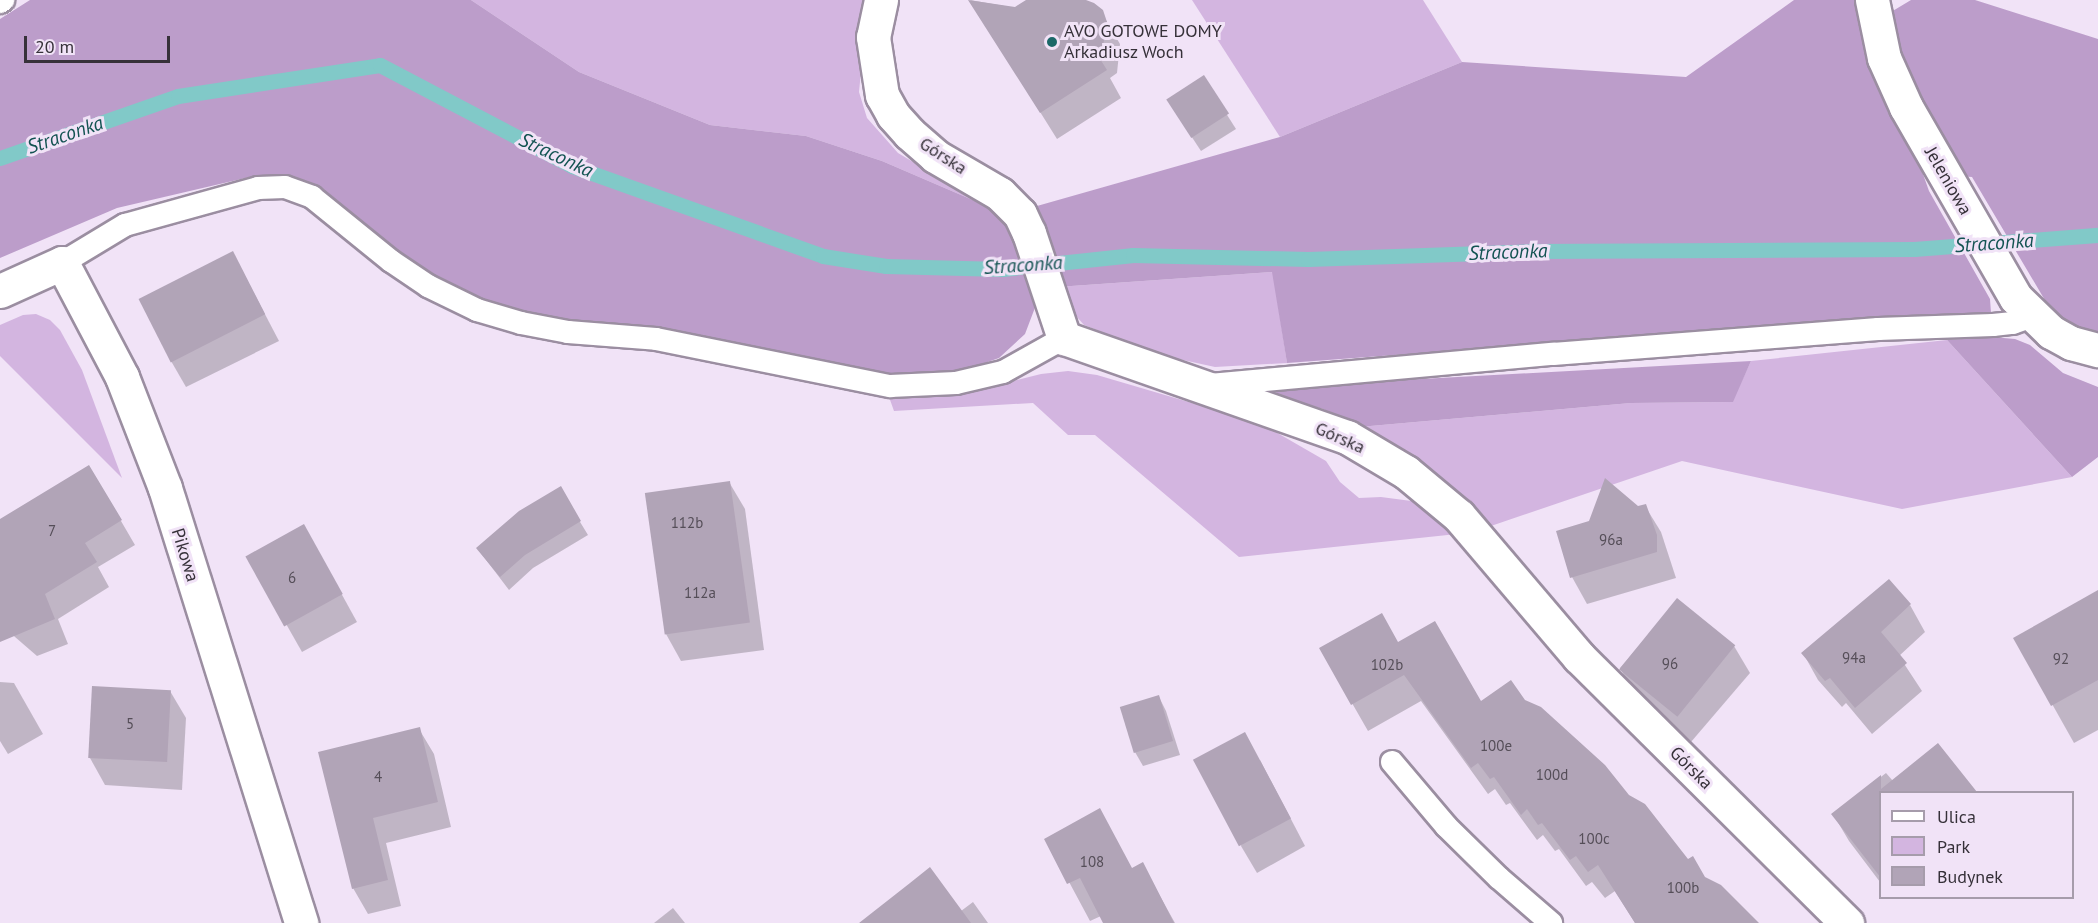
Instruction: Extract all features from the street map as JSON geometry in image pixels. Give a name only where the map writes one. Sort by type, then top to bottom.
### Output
[{"type":"street","name":"Górska","points":[[880,0],[873,37],[882,95],[894,115],[935,156],[1000,194],[1020,214],[1029,233],[1064,338],[1347,437],[1406,472],[1459,516],[1579,657],[1847,923]]},
{"type":"street","name":"Jeleniowa","points":[[1872,0],[1884,58],[1905,108],[2024,307],[2051,332],[2071,343],[2098,350]]},
{"type":"street","points":[[0,291],[62,263]]},
{"type":"street","name":"Pikowa","points":[[62,263],[122,377],[165,488],[301,923]]},
{"type":"lane","points":[[62,263],[125,225],[258,188],[285,187],[312,197],[391,261],[428,286],[477,310],[568,332],[656,339],[890,386],[956,383],[1002,372],[1064,338]]},
{"type":"lane","points":[[1202,386],[1669,345],[1878,329],[1993,325],[2013,323],[2024,307]]},
{"type":"lane","points":[[1392,762],[1446,826],[1499,878],[1551,923]]},
{"type":"green space","points":[[471,0],[868,0],[859,92],[867,118],[898,153],[989,207],[882,161],[806,136],[710,125],[579,72]]},
{"type":"green space","points":[[1192,0],[1423,0],[1462,62],[1280,137]]},
{"type":"green space","points":[[1273,272],[1287,363],[1215,367],[1160,355],[1084,325],[1069,308],[1057,287]]},
{"type":"green space","points":[[36,314],[50,320],[60,330],[82,370],[122,478],[0,356],[0,325],[23,315]]},
{"type":"green space","points":[[1947,340],[2072,477],[1902,509],[1682,461],[1488,527],[1359,427],[1631,403],[1732,402],[1751,361]]},
{"type":"green space","points":[[1068,371],[1097,375],[1260,423],[1326,461],[1340,482],[1359,498],[1381,497],[1419,502],[1457,534],[1239,557],[1095,435],[1068,435],[1033,403],[894,411],[889,397],[965,393],[1041,374]]},
{"type":"shaded area","points":[[30,0],[471,0],[579,72],[710,125],[806,136],[882,161],[989,207],[1014,230],[1036,305],[1025,334],[999,358],[956,373],[891,376],[567,322],[525,314],[485,301],[434,278],[399,253],[318,186],[283,175],[254,176],[117,208],[0,258],[0,19]]},
{"type":"shaded area","points":[[1794,0],[1861,0],[1929,191],[1990,299],[1991,313],[1876,319],[1287,363],[1272,272],[1057,287],[1037,206],[1280,137],[1462,62],[1686,77]]},
{"type":"shaded area","points":[[1911,0],[1975,0],[2098,39],[2098,334],[2071,328],[2040,310],[2046,302],[1972,177],[1959,176],[1918,109],[1886,15]]},
{"type":"shaded area","points":[[1992,337],[2015,339],[2030,345],[2063,373],[2098,387],[2098,457],[2072,477],[1947,340]]},
{"type":"shaded area","points":[[1751,361],[1733,402],[1631,403],[1359,427],[1323,409],[1277,396],[1275,387]]},
{"type":"building","points":[[968,0],[1015,7],[1026,0],[1086,0],[1094,3],[1103,10],[1107,22],[1103,46],[1095,51],[1107,70],[1040,113]]},
{"type":"building","points":[[1204,75],[1229,114],[1191,138],[1166,100]]},
{"type":"building","points":[[233,251],[265,314],[171,362],[139,299]]},
{"type":"building","points":[[89,465],[122,520],[85,543],[97,562],[45,594],[55,619],[0,642],[0,519]]},
{"type":"building","points":[[1605,478],[1638,506],[1646,504],[1657,535],[1657,552],[1570,578],[1556,531],[1589,521]]},
{"type":"building","points":[[730,481],[750,623],[665,635],[645,493]]},
{"type":"building","points":[[561,486],[581,521],[525,555],[500,577],[476,548],[519,511]]},
{"type":"building","points":[[304,524],[343,594],[284,626],[245,556]]},
{"type":"building","points":[[1889,579],[1911,604],[1881,632],[1907,663],[1855,708],[1830,678],[1825,681],[1801,653]]},
{"type":"building","points":[[2098,590],[2098,680],[2051,706],[2013,638]]},
{"type":"building","points":[[1677,598],[1735,645],[1677,717],[1619,669]]},
{"type":"building","points":[[1382,613],[1398,642],[1435,621],[1481,701],[1511,680],[1525,700],[1541,707],[1605,765],[1629,795],[1645,804],[1688,859],[1693,856],[1705,877],[1721,885],[1759,923],[1635,923],[1598,865],[1588,872],[1576,856],[1570,860],[1542,823],[1538,825],[1527,809],[1521,815],[1494,777],[1490,779],[1478,763],[1471,768],[1404,675],[1351,705],[1319,648]]},
{"type":"building","points":[[92,686],[171,690],[167,762],[88,758]]},
{"type":"building","points":[[1159,695],[1173,741],[1134,753],[1120,707]]},
{"type":"building","points":[[420,727],[438,802],[373,818],[388,880],[352,889],[318,752]]},
{"type":"building","points":[[1245,732],[1291,819],[1239,846],[1193,760]]},
{"type":"building","points":[[1938,743],[1976,791],[1879,791],[1879,875],[1831,814],[1881,775],[1881,789]]},
{"type":"building","points":[[1100,808],[1132,868],[1143,862],[1174,923],[1103,923],[1080,878],[1067,884],[1044,839]]},
{"type":"building","points":[[930,867],[971,923],[859,923],[910,883]]},
{"type":"waterway","name":"Straconka","points":[[0,158],[178,96],[380,65],[572,166],[823,256],[886,266],[1002,269],[1133,255],[1308,259],[1533,251],[1914,249],[2098,235]]},
{"type":"place","name":"AVO GOTOWE DOMY Arkadiusz Woch","points":[[1052,42]]}]
